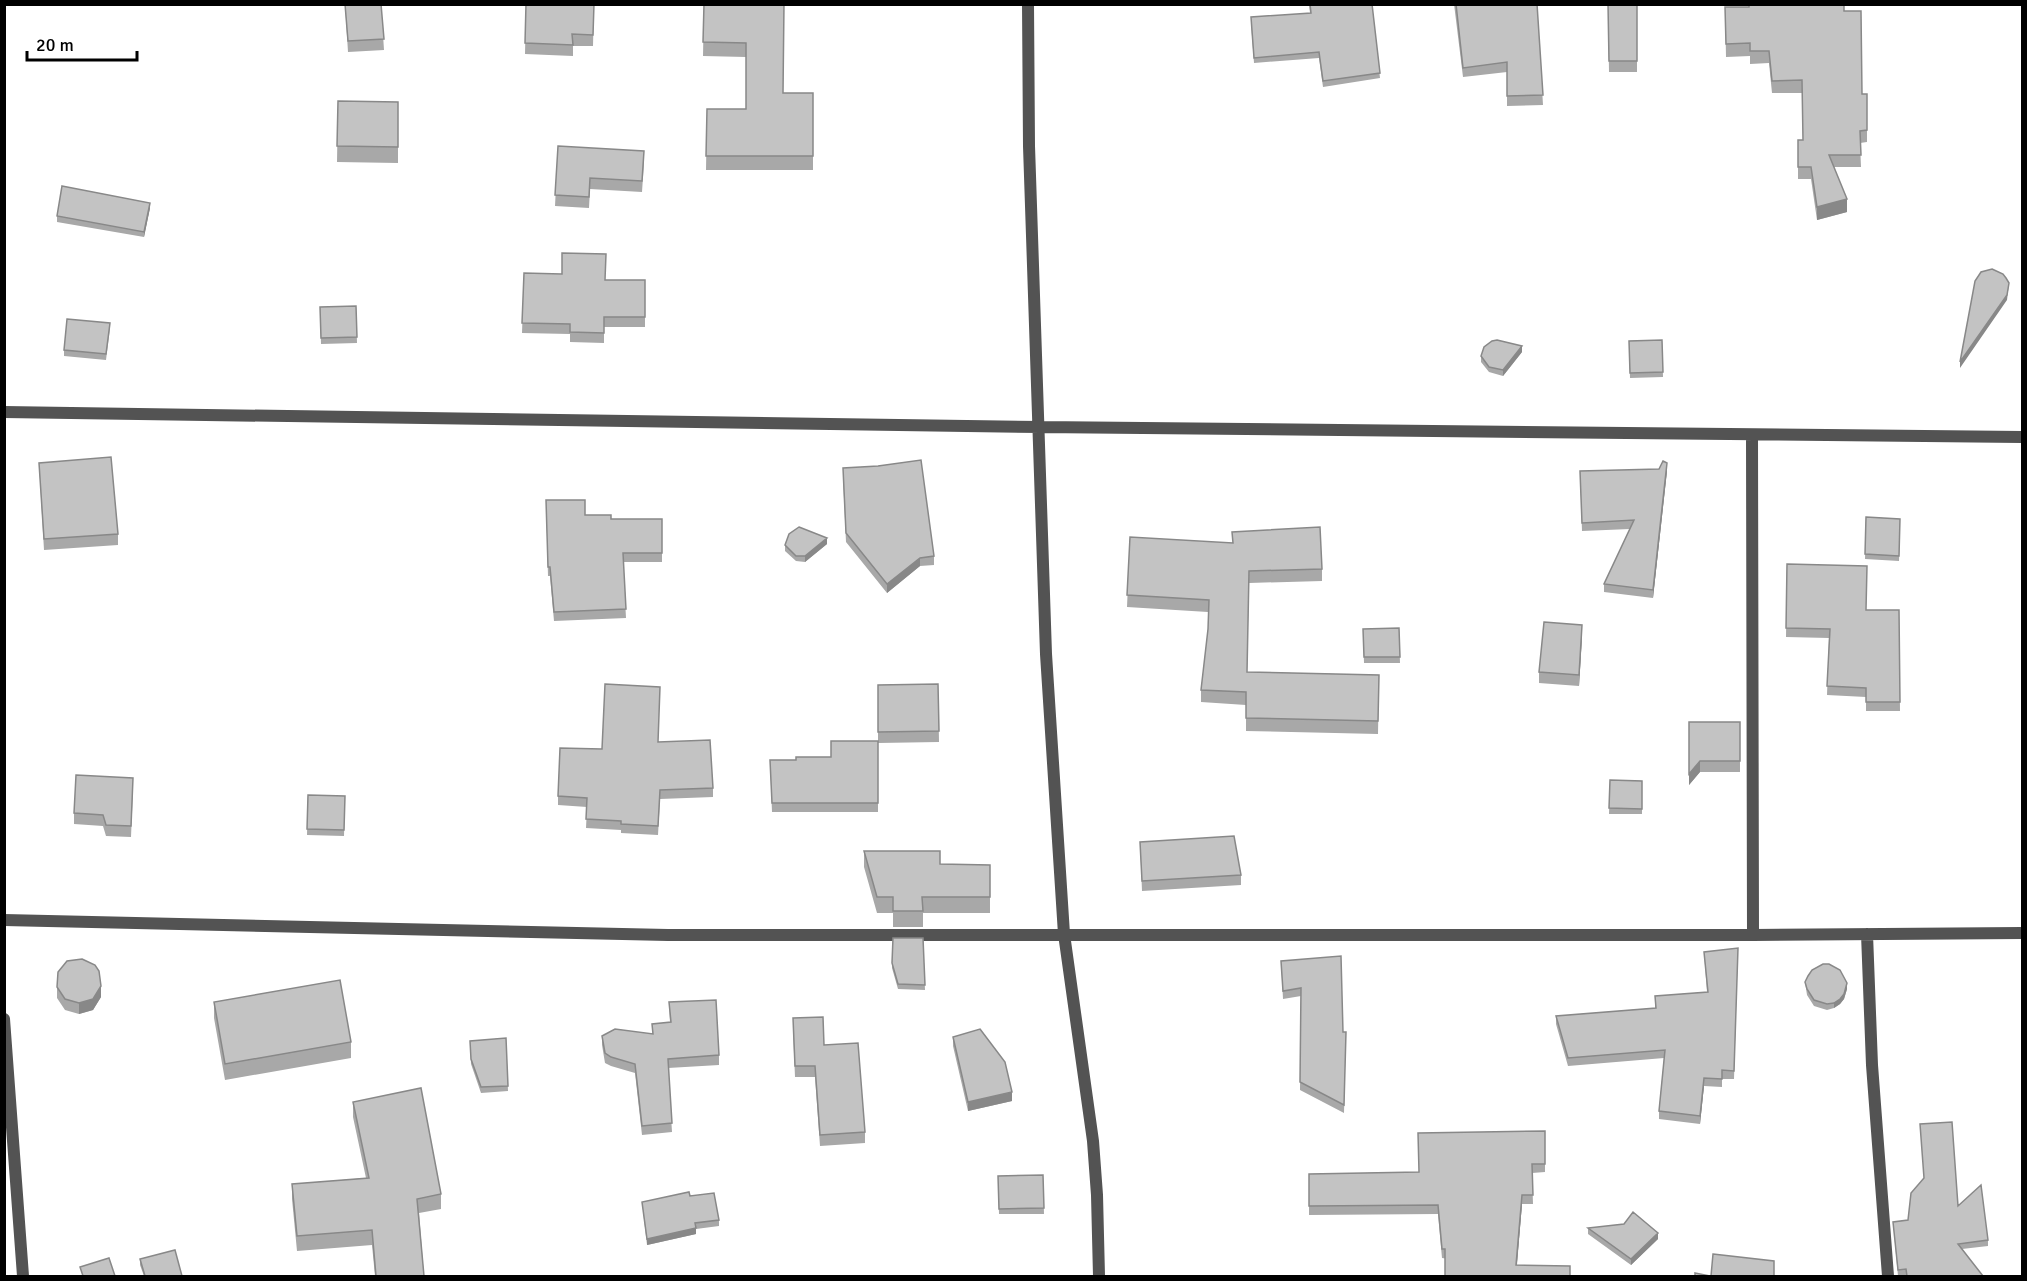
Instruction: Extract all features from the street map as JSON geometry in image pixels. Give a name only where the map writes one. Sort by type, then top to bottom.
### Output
[{"type":"street","points":[[1028,4],[1029,146],[1046,654],[1064,934],[1093,1141],[1099,1276]]},
{"type":"street","points":[[4,412],[1040,428],[2022,437]]},
{"type":"street","points":[[1752,435],[1754,935]]},
{"type":"street","points":[[4,920],[668,935],[2022,933]]},
{"type":"street","points":[[1868,934],[1872,1065],[1888,1276]]},
{"type":"street","points":[[4,1019],[23,1276]]},
{"type":"building","points":[[345,4],[381,4],[384,39],[348,41]]},
{"type":"building","points":[[526,4],[594,4],[593,35],[572,34],[573,45],[525,43]]},
{"type":"building","points":[[704,4],[784,4],[783,93],[813,93],[813,156],[706,156],[707,109],[746,109],[746,43],[703,42]]},
{"type":"building","points":[[1310,4],[1372,4],[1380,73],[1323,81],[1319,52],[1254,58],[1251,17],[1311,13]]},
{"type":"building","points":[[1456,4],[1537,4],[1543,95],[1507,96],[1507,62],[1463,68]]},
{"type":"building","points":[[1608,4],[1637,4],[1637,61],[1609,61]]},
{"type":"building","points":[[1749,4],[1844,4],[1844,11],[1861,11],[1862,94],[1867,94],[1867,130],[1860,131],[1861,155],[1829,155],[1847,199],[1817,207],[1811,167],[1798,167],[1798,140],[1803,140],[1802,80],[1772,81],[1769,51],[1750,51],[1750,43],[1726,44],[1725,7],[1749,7]]},
{"type":"building","points":[[338,101],[398,102],[398,147],[337,146]]},
{"type":"building","points":[[558,146],[644,151],[642,181],[590,178],[589,197],[555,195]]},
{"type":"building","points":[[62,186],[150,203],[144,232],[57,216]]},
{"type":"building","points":[[562,253],[606,254],[605,280],[645,280],[645,317],[604,317],[604,333],[570,332],[570,324],[522,323],[524,273],[562,274]]},
{"type":"building","points":[[1992,269],[2003,274],[2009,283],[2007,295],[1960,362],[1975,281],[1981,272]]},
{"type":"building","points":[[356,306],[357,337],[321,338],[320,307]]},
{"type":"building","points":[[67,319],[110,323],[106,354],[64,350]]},
{"type":"building","points":[[1497,340],[1522,346],[1503,370],[1489,367],[1481,356],[1484,347]]},
{"type":"building","points":[[1662,340],[1663,372],[1630,373],[1629,341]]},
{"type":"building","points":[[111,457],[118,534],[44,539],[39,463]]},
{"type":"building","points":[[921,460],[934,556],[920,558],[887,584],[846,533],[843,468]]},
{"type":"building","points":[[1663,461],[1667,463],[1653,590],[1604,584],[1634,520],[1582,523],[1580,471],[1659,469]]},
{"type":"building","points":[[546,500],[585,500],[585,515],[611,515],[611,519],[662,519],[662,553],[623,553],[626,609],[554,612],[550,567],[548,567]]},
{"type":"building","points":[[1866,517],[1900,519],[1899,556],[1865,554]]},
{"type":"building","points":[[799,527],[827,538],[805,556],[796,556],[785,545],[789,534]]},
{"type":"building","points":[[1320,527],[1322,569],[1249,571],[1247,672],[1379,675],[1378,721],[1246,718],[1246,692],[1201,690],[1209,600],[1127,595],[1130,537],[1233,543],[1232,532]]},
{"type":"building","points":[[1787,564],[1867,566],[1866,610],[1899,610],[1900,702],[1866,702],[1866,688],[1827,686],[1830,629],[1786,628]]},
{"type":"building","points":[[1544,622],[1582,625],[1579,675],[1539,672]]},
{"type":"building","points":[[1399,628],[1400,657],[1364,657],[1363,629]]},
{"type":"building","points":[[605,684],[660,687],[658,742],[710,740],[713,788],[660,790],[658,826],[586,819],[587,798],[558,796],[560,748],[602,749]]},
{"type":"building","points":[[938,684],[939,731],[878,732],[878,685]]},
{"type":"building","points":[[1689,722],[1740,722],[1740,761],[1700,761],[1689,774]]},
{"type":"building","points":[[831,741],[878,741],[878,803],[772,803],[770,760],[831,757]]},
{"type":"building","points":[[76,775],[133,778],[131,826],[106,825],[103,815],[74,813]]},
{"type":"building","points":[[1610,780],[1642,781],[1642,809],[1609,808]]},
{"type":"building","points":[[308,795],[345,796],[344,830],[307,829]]},
{"type":"building","points":[[1234,836],[1241,875],[1142,881],[1140,842]]},
{"type":"building","points":[[864,851],[940,851],[940,864],[990,865],[990,897],[922,897],[923,911],[893,911],[893,897],[877,897]]},
{"type":"building","points":[[893,938],[923,938],[925,985],[898,984],[892,963]]},
{"type":"building","points":[[1738,948],[1734,1071],[1722,1070],[1722,1079],[1704,1078],[1700,1116],[1659,1111],[1665,1050],[1568,1058],[1556,1016],[1656,1008],[1655,996],[1708,992],[1704,952]]},
{"type":"building","points":[[1341,956],[1343,1032],[1346,1032],[1344,1105],[1300,1082],[1301,988],[1283,991],[1281,961]]},
{"type":"building","points":[[82,959],[95,965],[99,971],[101,986],[93,999],[79,1003],[65,999],[57,987],[58,972],[67,961]]},
{"type":"building","points":[[1823,964],[1829,964],[1840,970],[1847,983],[1844,994],[1834,1003],[1827,1004],[1814,1000],[1805,982],[1812,970]]},
{"type":"building","points":[[340,980],[351,1042],[225,1064],[214,1002]]},
{"type":"building","points":[[716,1000],[719,1055],[668,1059],[672,1123],[642,1126],[635,1064],[605,1053],[602,1036],[615,1029],[653,1034],[652,1024],[671,1022],[669,1002]]},
{"type":"building","points":[[823,1017],[824,1045],[858,1043],[865,1132],[820,1135],[815,1066],[795,1066],[793,1018]]},
{"type":"building","points":[[980,1029],[1005,1062],[1012,1092],[968,1102],[953,1037]]},
{"type":"building","points":[[506,1038],[508,1086],[481,1087],[471,1059],[470,1041]]},
{"type":"building","points":[[421,1088],[441,1194],[417,1199],[424,1276],[376,1276],[372,1230],[297,1236],[292,1184],[369,1178],[353,1102]]},
{"type":"building","points":[[1952,1122],[1958,1206],[1981,1185],[1988,1240],[1958,1244],[1983,1276],[1907,1276],[1906,1269],[1898,1270],[1893,1222],[1908,1220],[1911,1193],[1924,1178],[1920,1124]]},
{"type":"building","points":[[1545,1131],[1545,1164],[1532,1164],[1533,1195],[1522,1195],[1516,1265],[1570,1266],[1570,1276],[1445,1276],[1445,1249],[1442,1249],[1438,1205],[1309,1206],[1309,1174],[1419,1172],[1418,1133]]},
{"type":"building","points":[[1043,1175],[1044,1208],[999,1209],[998,1176]]},
{"type":"building","points":[[689,1192],[690,1196],[714,1193],[719,1220],[695,1223],[696,1228],[647,1239],[642,1202]]},
{"type":"building","points":[[1633,1212],[1658,1233],[1631,1259],[1588,1228],[1624,1224]]},
{"type":"building","points":[[175,1250],[182,1276],[145,1276],[140,1259]]},
{"type":"building","points":[[1713,1254],[1774,1261],[1774,1276],[1711,1276]]},
{"type":"building","points":[[109,1258],[115,1276],[83,1276],[80,1267]]}]
